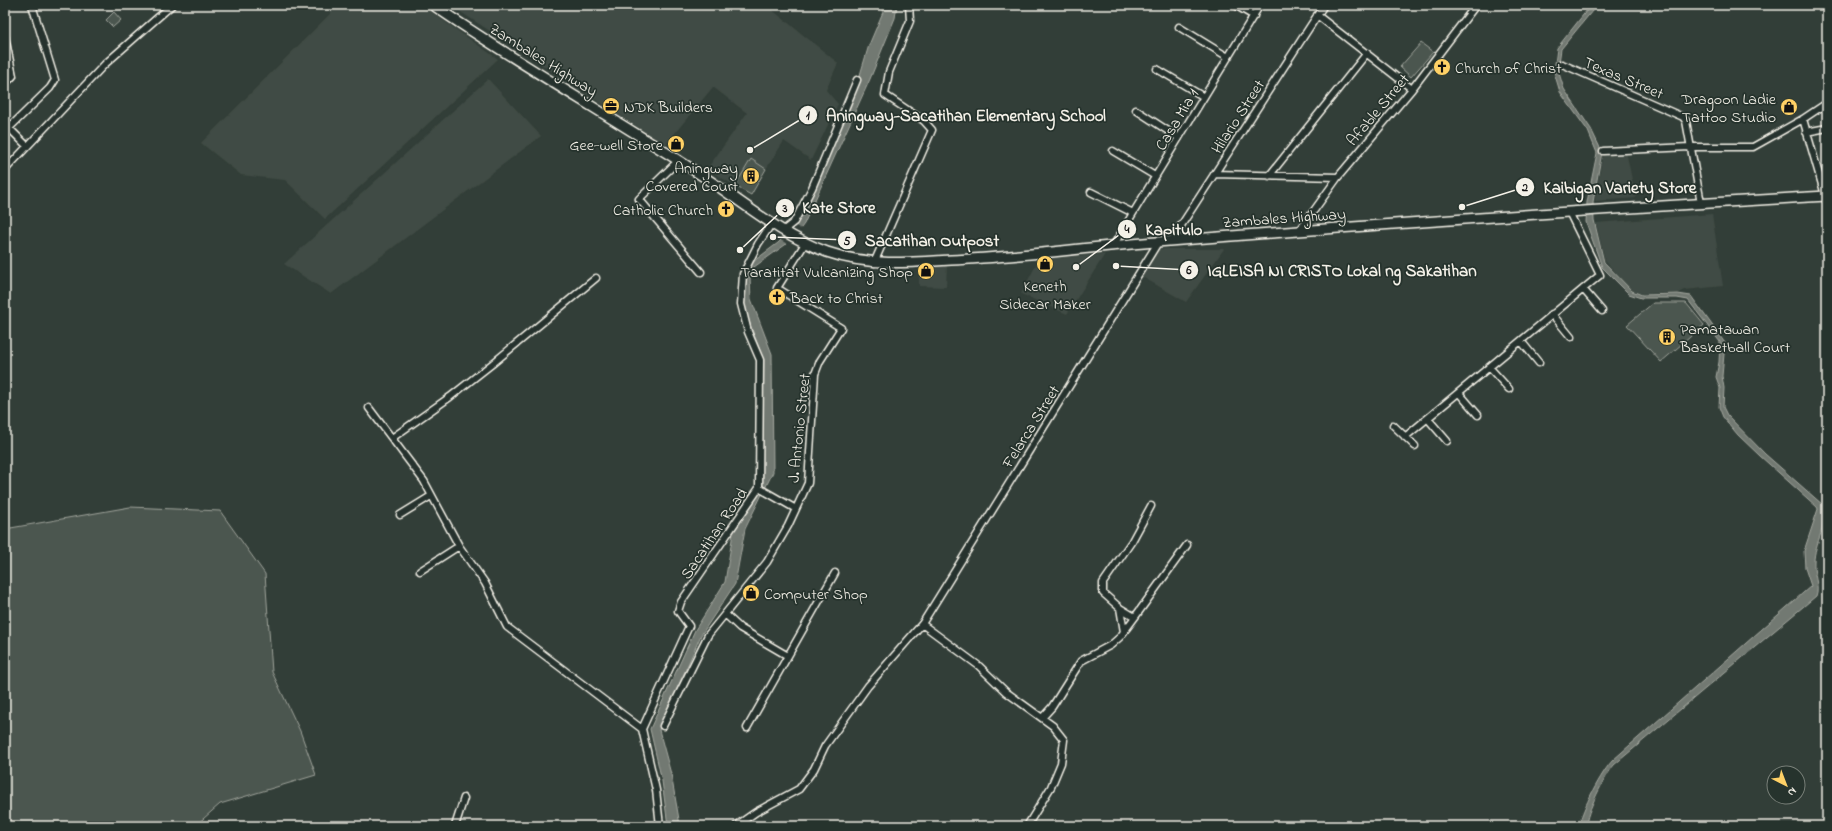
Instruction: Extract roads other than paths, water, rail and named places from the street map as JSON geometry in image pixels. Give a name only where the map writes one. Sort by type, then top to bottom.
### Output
[{"type":"main road","name":"Zambales Highway","points":[[433,5],[678,161],[772,223],[803,241],[829,253],[874,263],[973,259],[1159,241],[1300,230],[1594,211],[1701,202],[1826,198]]},
{"type":"street","points":[[27,146],[7,126],[50,88],[55,80],[32,5]]},
{"type":"street","points":[[5,170],[105,64],[172,5]]},
{"type":"street","points":[[874,263],[932,130],[924,121],[885,95],[889,72],[910,20],[909,5]]},
{"type":"street","points":[[1235,5],[1254,16]]},
{"type":"street","name":"Casa Mia 1","points":[[1113,246],[1260,5]]},
{"type":"street","name":"Hilario Street","points":[[1171,241],[1324,5]]},
{"type":"street","name":"Afable Street","points":[[1300,230],[1338,177],[1412,89],[1476,5]]},
{"type":"street","points":[[1318,15],[1412,89]]},
{"type":"street","points":[[1179,27],[1228,57]]},
{"type":"street","points":[[5,37],[13,76],[5,84]]},
{"type":"street","points":[[1269,176],[1367,53]]},
{"type":"street","name":"Texas Street","points":[[1562,64],[1683,117],[1686,121],[1701,202]]},
{"type":"street","points":[[1158,69],[1204,97]]},
{"type":"street","points":[[786,231],[794,222],[812,188],[857,80]]},
{"type":"street","points":[[1603,151],[1690,147],[1754,147],[1803,119],[1827,103]]},
{"type":"street","points":[[1136,110],[1179,138]]},
{"type":"street","points":[[1803,119],[1826,198]]},
{"type":"street","points":[[1806,132],[1827,128]]},
{"type":"street","points":[[1113,151],[1155,176]]},
{"type":"street","points":[[678,161],[639,199],[701,272]]},
{"type":"street","points":[[1214,174],[1338,177]]},
{"type":"street","points":[[1091,192],[1133,213]]},
{"type":"street","points":[[1406,438],[1600,275],[1569,212]]},
{"type":"street","name":"Sacatihan Road","points":[[642,729],[689,626],[678,611],[681,602],[759,488],[760,360],[748,332],[741,304],[743,274],[758,244],[772,223]]},
{"type":"street","name":"J. Antonio Street","points":[[663,726],[704,642],[767,562],[796,509],[808,483],[815,374],[820,361],[841,328],[777,288],[803,241]]},
{"type":"street","name":"Felarca Street","points":[[736,826],[756,812],[798,789],[814,769],[825,746],[868,686],[922,624],[1159,241]]},
{"type":"street","points":[[392,438],[450,397],[596,278]]},
{"type":"street","points":[[1583,289],[1602,311]]},
{"type":"street","points":[[1552,314],[1571,337]]},
{"type":"street","points":[[1521,341],[1539,363]]},
{"type":"street","points":[[1490,367],[1509,389]]},
{"type":"street","points":[[1459,393],[1478,415]]},
{"type":"street","points":[[369,408],[424,482],[459,546],[485,583],[507,628],[642,729],[656,790],[660,826]]},
{"type":"street","points":[[1428,418],[1447,441]]},
{"type":"street","points":[[1393,425],[1415,446]]},
{"type":"street","points":[[759,488],[796,509]]},
{"type":"street","points":[[400,515],[431,496]]},
{"type":"street","points":[[1134,617],[1120,608],[1103,593],[1103,583],[1132,541],[1151,506]]},
{"type":"street","points":[[1042,718],[1052,706],[1081,661],[1111,645],[1124,632],[1187,545]]},
{"type":"street","points":[[420,571],[459,546]]},
{"type":"street","points":[[747,728],[835,573]]},
{"type":"street","points":[[1120,608],[1124,632]]},
{"type":"street","points":[[725,614],[740,628],[788,656]]},
{"type":"street","points":[[922,624],[978,666],[1006,692],[1053,726],[1064,740],[1061,763],[1051,786],[1027,826]]},
{"type":"street","points":[[455,826],[464,798]]},
{"type":"place","name":"Church of Christ","points":[[1442,67]]},
{"type":"place","name":"NDK Builders","points":[[611,106]]},
{"type":"place","name":"Dragoon Ladie Tattoo Studio","points":[[1789,107]]},
{"type":"place","name":"Gee-well Store","points":[[676,144]]},
{"type":"place","name":"Aningway-Sacatihan Elementary School","points":[[750,150]]},
{"type":"place","name":"Aningway Covered Court","points":[[751,176]]},
{"type":"place","name":"Kaibigan Variety Store","points":[[1462,207]]},
{"type":"place","name":"Catholic Church","points":[[726,209]]},
{"type":"place","name":"Sacatihan Outpost","points":[[773,237]]},
{"type":"place","name":"Kate Store","points":[[740,250]]},
{"type":"place","name":"Keneth Sidecar Maker","points":[[1045,264]]},
{"type":"place","name":"IGLEISA NI CRISTO Lokal ng Sakatihan","points":[[1116,266]]},
{"type":"place","name":"Kapitulo","points":[[1076,267]]},
{"type":"place","name":"Taratitat Vulcanizing Shop","points":[[926,271]]},
{"type":"place","name":"Back to Christ","points":[[777,297]]},
{"type":"place","name":"Pamatawan Basketball Court","points":[[1667,337]]},
{"type":"place","name":"Computer Shop","points":[[751,593]]}]
